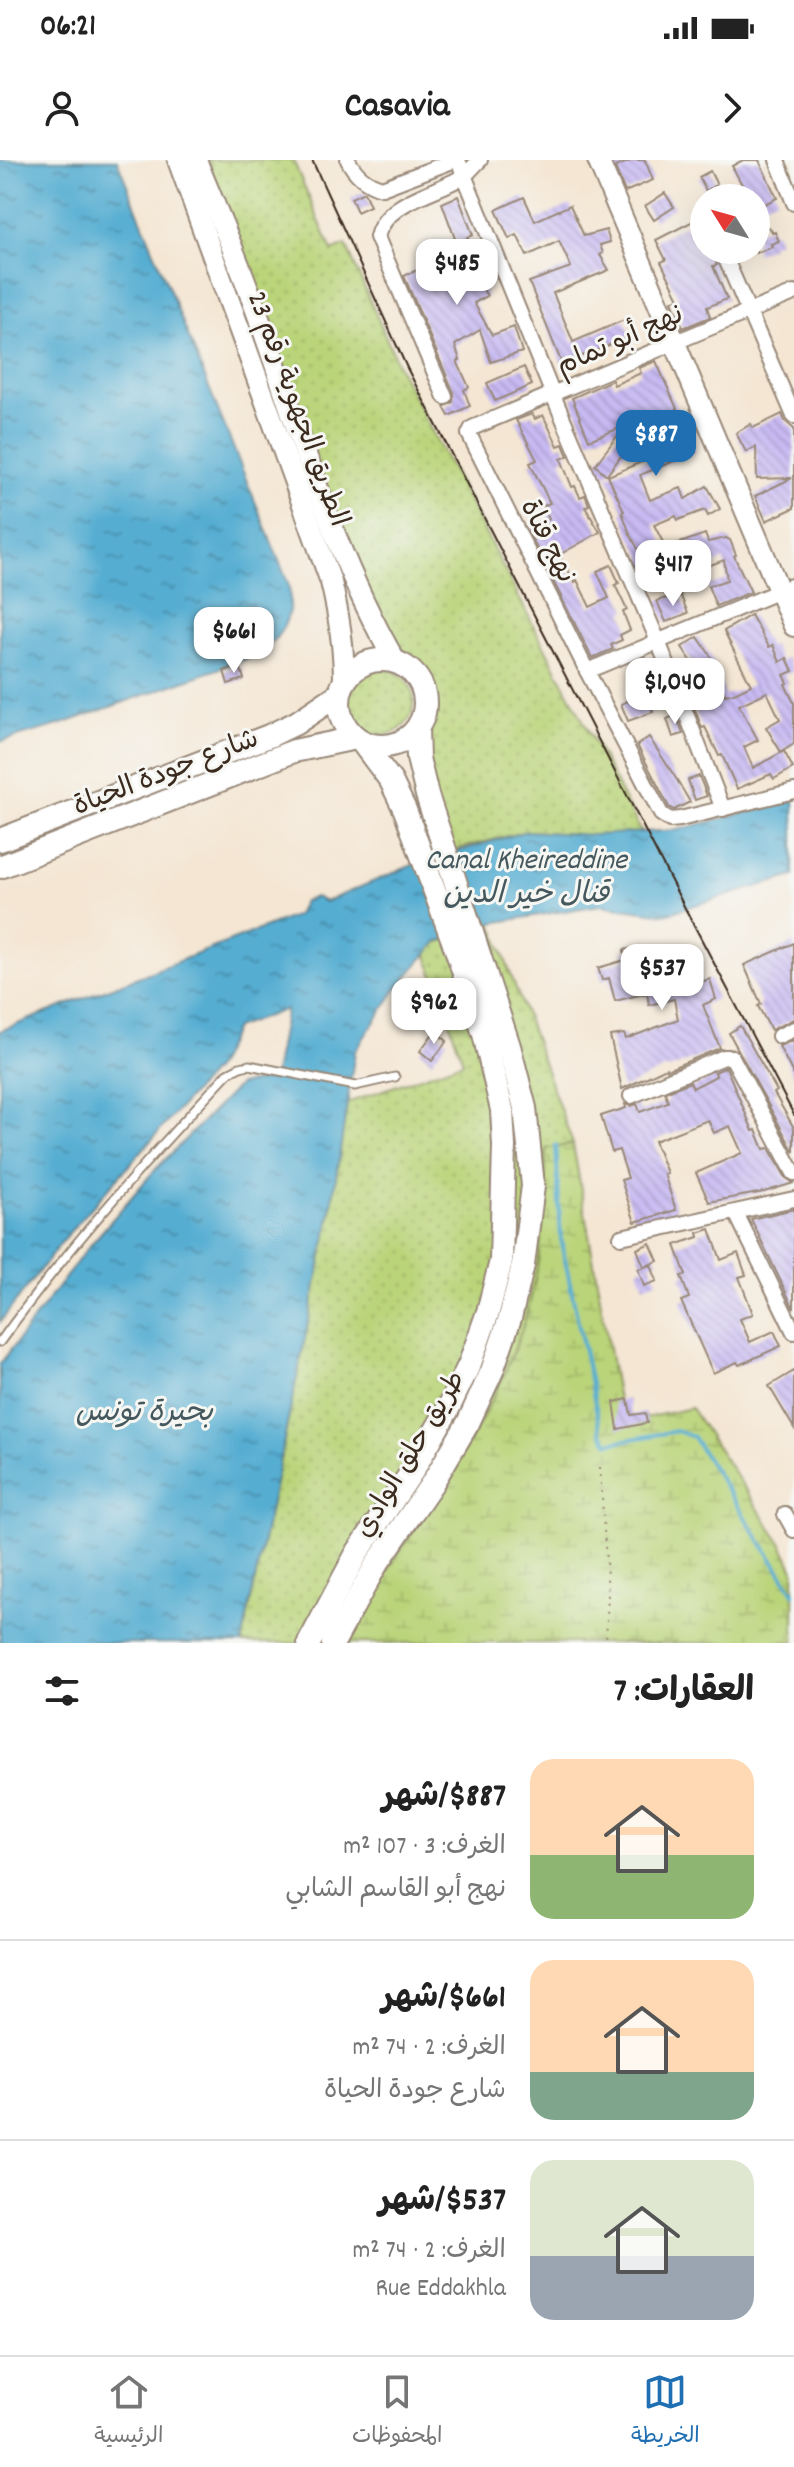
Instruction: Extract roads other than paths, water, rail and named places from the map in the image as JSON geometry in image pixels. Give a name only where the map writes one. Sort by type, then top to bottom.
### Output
[{"type":"highway","points":[[342,688],[353,670],[366,662],[380,659],[395,661]]},
{"type":"highway","name":"الطريق الجهوية رقم 23","points":[[395,661],[417,677],[423,689],[426,703],[417,729]]},
{"type":"highway","name":"الطريق الجهوية رقم 23","points":[[342,688],[341,718],[358,740]]},
{"type":"highway","name":"شارع جودة الحياة","points":[[0,840],[269,736],[307,717],[342,688]]},
{"type":"highway","points":[[358,740],[376,746],[391,745],[405,740],[417,729]]},
{"type":"highway","name":"طريق حلق الوادي","points":[[309,1643],[357,1553],[413,1470],[447,1411],[470,1363],[501,1261],[502,1110],[466,945],[421,773],[417,729]]},
{"type":"highway","name":"شارع جودة الحياة","points":[[0,867],[294,751],[358,740]]},
{"type":"highway","name":"طريق حلق الوادي","points":[[333,1643],[376,1565],[433,1482],[468,1423],[492,1371],[523,1265],[533,1186],[525,1108],[509,1046],[391,781],[358,740]]},
{"type":"main road","name":"الطريق الجهوية رقم 23","points":[[178,160],[331,582],[344,652],[342,688]]},
{"type":"main road","name":"الطريق الجهوية رقم 23","points":[[196,160],[253,302],[355,588],[395,661]]},
{"type":"main road","points":[[598,160],[674,342],[787,588],[794,626]]},
{"type":"street","points":[[348,160],[366,181],[378,187],[389,187],[457,160],[658,641],[723,809],[794,791]]},
{"type":"street","points":[[471,160],[480,160]]},
{"type":"street","points":[[445,397],[378,241],[380,228],[398,208],[464,176],[480,160]]},
{"type":"street","points":[[777,160],[794,203]]},
{"type":"street","points":[[389,187],[398,208]]},
{"type":"street","points":[[728,264],[794,416]]},
{"type":"street","name":"نهج أبو تمام","points":[[469,434],[472,428],[794,293]]},
{"type":"street","name":"نهج قناة","points":[[469,434],[661,814],[670,820],[723,809]]},
{"type":"street","points":[[587,671],[787,588]]},
{"type":"street","points":[[779,1036],[794,1029]]},
{"type":"street","points":[[631,1096],[724,1057],[732,1057],[794,1173]]},
{"type":"street","points":[[621,1237],[794,1199]]},
{"type":"street","points":[[736,1213],[794,1332]]},
{"type":"street","points":[[785,1514],[794,1530]]},
{"type":"lane","points":[[0,1342],[77,1241],[228,1073],[249,1065],[351,1086],[395,1077]]},
{"type":"water","points":[[0,160],[117,160],[288,583],[290,604],[280,632],[257,655],[62,724],[0,742]]},
{"type":"water","name":"بحيرة تونس","points":[[794,800],[794,876],[665,914],[600,905],[492,923],[437,942],[397,988],[355,1051],[330,1217],[242,1643],[0,1643],[0,1364],[86,1250],[153,1172],[239,1085],[273,1079],[286,1009],[235,1028],[217,1066],[68,1234],[0,1322],[0,1031],[297,915],[304,901],[315,897],[325,902],[415,864],[527,831],[593,835],[677,830]]},
{"type":"waterway","points":[[556,1145],[561,1240],[601,1432],[609,1443],[677,1431],[693,1437],[794,1593]]},
{"type":"tram line","points":[[312,160],[407,368],[794,1115]]},
{"type":"water label","name":"Canal Kheireddine قنال خير الدين","points":[[526,875]]}]
